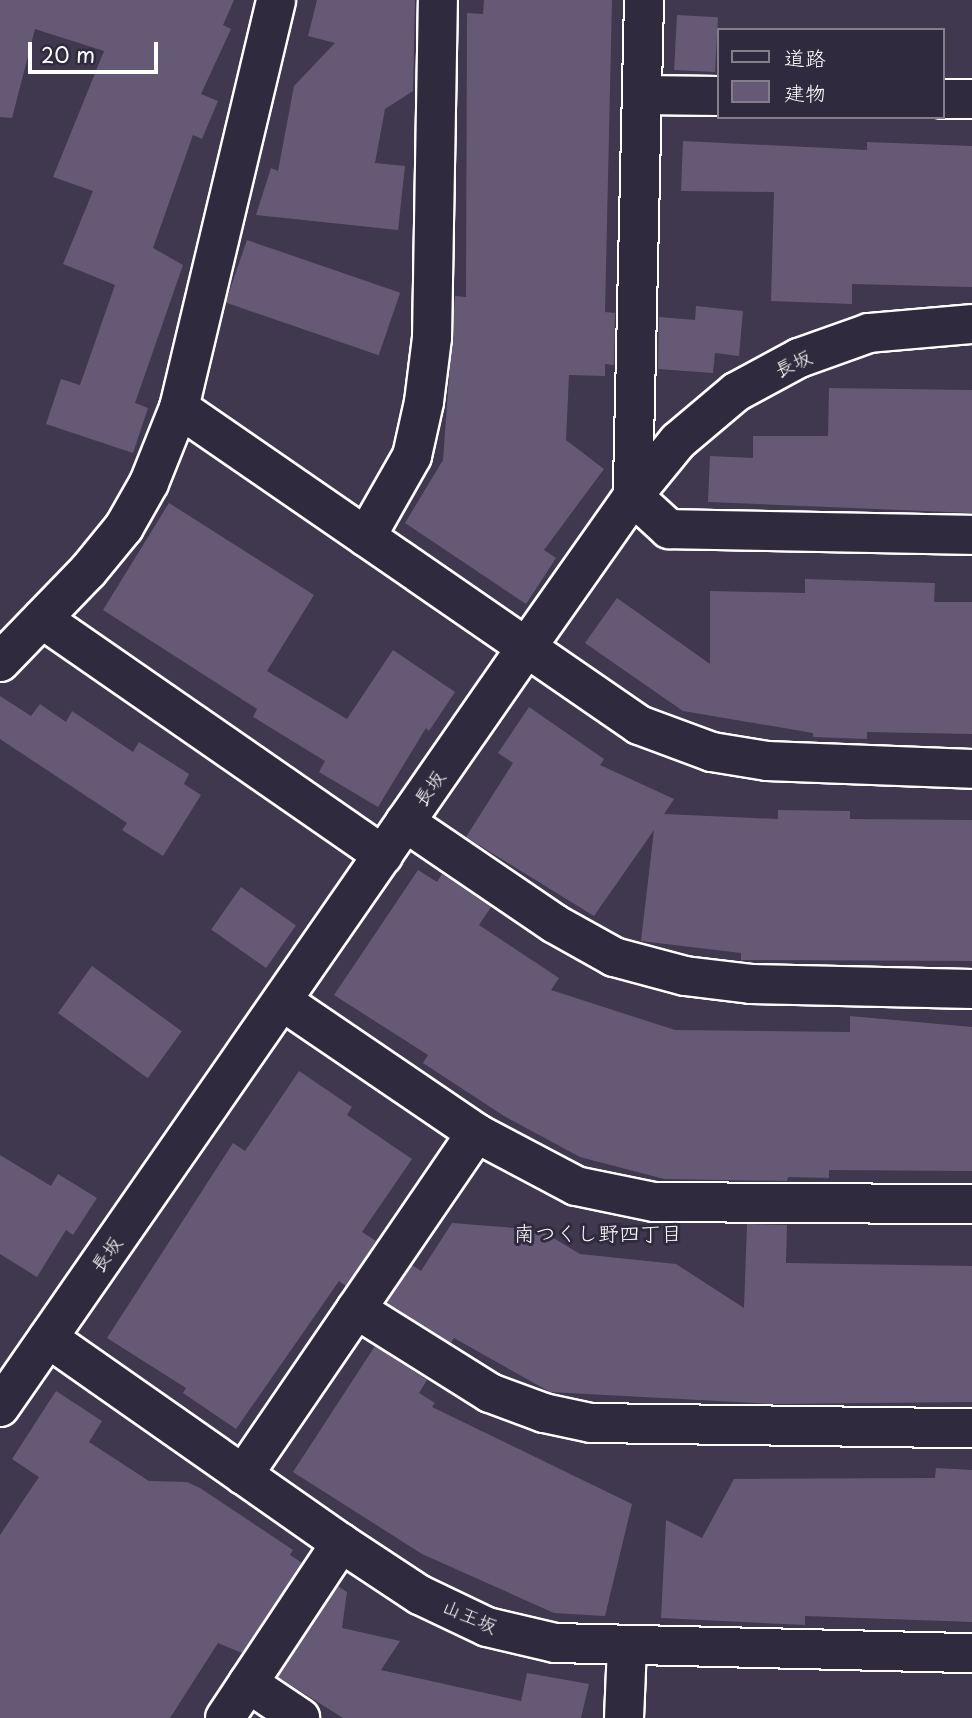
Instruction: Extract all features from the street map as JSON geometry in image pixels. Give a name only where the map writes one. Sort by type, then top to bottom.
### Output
[{"type":"street","points":[[0,662],[124,527],[149,483],[179,408],[275,0]]},
{"type":"street","points":[[366,537],[412,456],[432,338],[438,0]]},
{"type":"street","points":[[644,0],[633,496],[669,529],[972,535]]},
{"type":"street","points":[[642,95],[716,96]]},
{"type":"street","points":[[944,99],[972,99]]},
{"type":"street","name":"長坂","points":[[0,1407],[526,648],[633,496],[678,441],[736,392],[799,358],[869,333],[972,324]]},
{"type":"street","points":[[179,408],[639,726],[712,752],[820,766],[972,769]]},
{"type":"street","points":[[42,619],[383,855]]},
{"type":"street","points":[[405,822],[555,925],[614,957],[685,976],[751,984],[972,989]]},
{"type":"street","points":[[282,1001],[476,1133],[576,1186],[654,1202],[972,1204]]},
{"type":"street","points":[[243,1475],[476,1133]]},
{"type":"street","points":[[356,1309],[490,1393],[591,1423],[972,1428]]},
{"type":"street","name":"山王坂","points":[[48,1338],[341,1543],[421,1595],[487,1627],[555,1643],[972,1653]]},
{"type":"street","points":[[225,1718],[341,1543]]},
{"type":"street","points":[[624,1718],[627,1646]]},
{"type":"street","points":[[248,1683],[300,1718]]},
{"type":"building","points":[[0,0],[234,0],[223,25],[231,29],[201,94],[218,101],[202,139],[193,135],[153,248],[183,265],[135,403],[148,408],[133,453],[46,424],[61,379],[80,385],[115,285],[63,264],[93,191],[53,177],[104,51],[35,29],[12,118],[0,117]]},
{"type":"building","points":[[317,0],[415,0],[413,91],[385,109],[375,163],[405,166],[398,230],[256,215],[271,168],[278,171],[294,86],[335,43],[308,36]]},
{"type":"building","points":[[484,0],[612,0],[605,312],[615,313],[614,365],[605,364],[605,376],[569,375],[566,440],[604,469],[544,550],[556,558],[526,604],[405,523],[443,460],[455,296],[466,297],[467,13],[483,14]]},
{"type":"building","points":[[677,15],[718,17],[715,72],[674,70]]},
{"type":"building","points":[[683,141],[867,150],[867,142],[972,146],[972,287],[852,284],[852,304],[771,301],[774,192],[681,191]]},
{"type":"building","points":[[247,240],[400,293],[379,355],[226,302]]},
{"type":"building","points":[[696,306],[743,311],[739,356],[715,353],[713,373],[658,369],[659,317],[695,320]]},
{"type":"building","points":[[829,388],[972,390],[972,513],[708,502],[710,456],[753,458],[753,436],[828,436]]},
{"type":"building","points":[[169,503],[314,595],[267,671],[347,719],[393,650],[455,692],[429,731],[426,728],[378,807],[319,772],[325,761],[253,717],[257,709],[103,610]]},
{"type":"building","points":[[805,579],[935,583],[934,602],[972,602],[972,734],[867,732],[867,739],[813,737],[813,733],[683,711],[585,643],[617,598],[710,664],[710,591],[805,593]]},
{"type":"building","points":[[0,696],[31,716],[40,704],[66,722],[72,711],[133,752],[139,742],[189,774],[184,784],[201,795],[163,856],[122,830],[127,823],[0,739]]},
{"type":"building","points":[[529,707],[604,759],[600,765],[674,799],[664,814],[778,819],[778,810],[850,811],[850,819],[972,820],[972,961],[741,960],[741,953],[641,941],[654,830],[594,916],[466,837],[513,763],[498,753]]},
{"type":"building","points":[[418,870],[437,882],[442,874],[491,907],[479,925],[559,978],[551,990],[675,1030],[850,1032],[850,1016],[972,1027],[972,1171],[829,1170],[829,1178],[788,1177],[787,1181],[664,1179],[580,1157],[504,1116],[423,1063],[428,1055],[334,995]]},
{"type":"building","points":[[241,887],[296,925],[266,968],[211,930]]},
{"type":"building","points":[[92,966],[182,1031],[148,1078],[58,1013]]},
{"type":"building","points":[[299,1071],[352,1107],[347,1115],[412,1159],[362,1232],[376,1241],[346,1286],[339,1281],[236,1429],[183,1393],[186,1388],[107,1338],[233,1143],[245,1151]]},
{"type":"building","points":[[0,1155],[51,1186],[58,1174],[97,1198],[73,1235],[66,1230],[37,1277],[0,1254]]},
{"type":"building","points":[[452,1223],[540,1230],[580,1254],[676,1264],[744,1308],[747,1224],[787,1225],[786,1263],[972,1266],[972,1402],[772,1404],[550,1392],[454,1338],[451,1343],[387,1303],[412,1265],[421,1271]]},
{"type":"building","points":[[375,1346],[427,1380],[419,1393],[435,1403],[432,1407],[632,1504],[605,1616],[554,1613],[422,1554],[293,1472]]},
{"type":"building","points":[[56,1391],[102,1421],[89,1442],[149,1481],[187,1482],[200,1488],[293,1550],[290,1555],[302,1563],[242,1653],[218,1643],[170,1718],[0,1718],[0,1535],[39,1477],[12,1459]]},
{"type":"building","points":[[936,1468],[972,1470],[972,1622],[805,1616],[805,1625],[661,1618],[666,1520],[702,1538],[734,1479],[935,1478]]},
{"type":"building","points":[[338,1586],[347,1592],[342,1628],[400,1641],[381,1670],[521,1701],[527,1673],[589,1684],[581,1718],[343,1718],[278,1677]]},
{"type":"district","name":"南つくし野四丁目","points":[[598,1232]]}]
